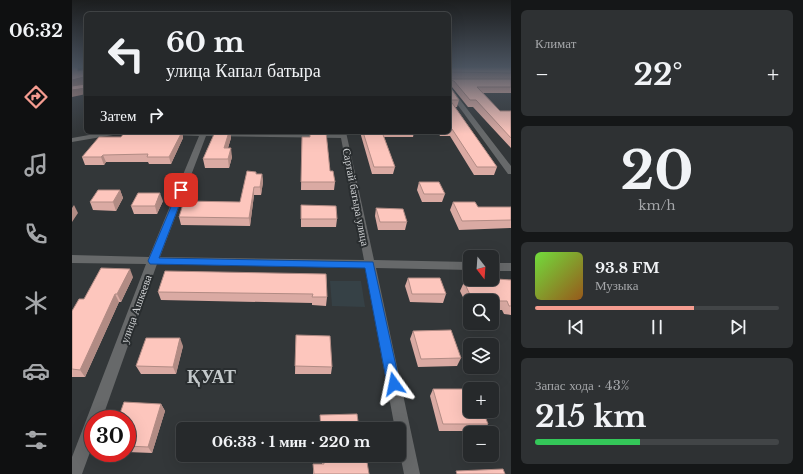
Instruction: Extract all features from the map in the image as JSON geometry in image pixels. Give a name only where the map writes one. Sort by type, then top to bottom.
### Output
[{"type":"street","points":[[451,92],[511,172]]},
{"type":"street","points":[[72,140],[107,134]]},
{"type":"street","name":"улица Ашкеева","points":[[97,410],[153,261],[204,134]]},
{"type":"street","name":"Сартай батыра улица","points":[[344,134],[412,474]]},
{"type":"street","points":[[72,259],[463,266]]},
{"type":"street","points":[[499,267],[511,267]]},
{"type":"street","points":[[74,474],[84,447]]},
{"type":"shaded area","points":[[330,281],[361,281],[365,307],[332,306]]},
{"type":"building","points":[[451,89],[451,89],[459,100],[451,100]]},
{"type":"building","points":[[461,89],[479,89],[500,111],[511,111],[511,138],[476,100],[470,100]]},
{"type":"building","points":[[451,101],[497,167],[477,167],[452,129]]},
{"type":"building","points":[[123,134],[181,134],[169,157],[147,157],[148,154],[82,157],[99,137],[121,137]]},
{"type":"building","points":[[214,134],[228,134],[224,148],[231,148],[228,159],[203,159]]},
{"type":"building","points":[[310,134],[326,134],[330,171],[333,171],[335,182],[301,182],[302,137],[310,137]]},
{"type":"building","points":[[364,134],[383,134],[395,167],[374,167]]},
{"type":"building","points":[[247,171],[262,174],[260,187],[254,187],[249,218],[179,217],[184,201],[240,202]]},
{"type":"building","points":[[419,182],[439,182],[445,194],[424,194]]},
{"type":"building","points":[[98,190],[120,190],[113,202],[90,202]]},
{"type":"building","points":[[138,193],[160,193],[155,206],[131,206]]},
{"type":"building","points":[[453,202],[475,202],[478,207],[511,207],[511,220],[462,221]]},
{"type":"building","points":[[301,205],[336,206],[337,219],[301,219]]},
{"type":"building","points":[[376,208],[403,209],[407,222],[380,222]]},
{"type":"building","points":[[101,268],[130,269],[117,294],[115,294],[80,370],[72,369],[72,311],[79,299],[84,299]]},
{"type":"building","points":[[165,271],[326,274],[327,297],[312,297],[313,294],[158,292]]},
{"type":"building","points":[[408,278],[440,278],[446,294],[412,294]]},
{"type":"building","points":[[499,279],[511,280],[511,306],[509,306],[507,301],[499,301],[499,294],[470,294],[466,286],[499,286]]},
{"type":"building","points":[[451,330],[461,358],[421,359],[413,331]]},
{"type":"building","points":[[296,335],[330,336],[332,367],[295,366]]},
{"type":"building","points":[[146,338],[180,338],[173,367],[136,366]]},
{"type":"building","points":[[433,389],[463,389],[463,418],[486,418],[488,424],[443,424]]},
{"type":"building","points":[[124,402],[161,404],[148,447],[136,446],[136,410],[121,410]]},
{"type":"building","points":[[357,414],[358,422],[320,422],[320,415]]},
{"type":"building","points":[[324,462],[367,462],[369,474],[314,474],[313,464],[324,464]]},
{"type":"building","points":[[503,469],[505,474],[457,474],[456,471]]},
{"type":"district","name":"ҚУАТ","points":[[212,377]]},
{"type":"route","points":[[181,190],[153,261],[369,265],[394,384]]}]
